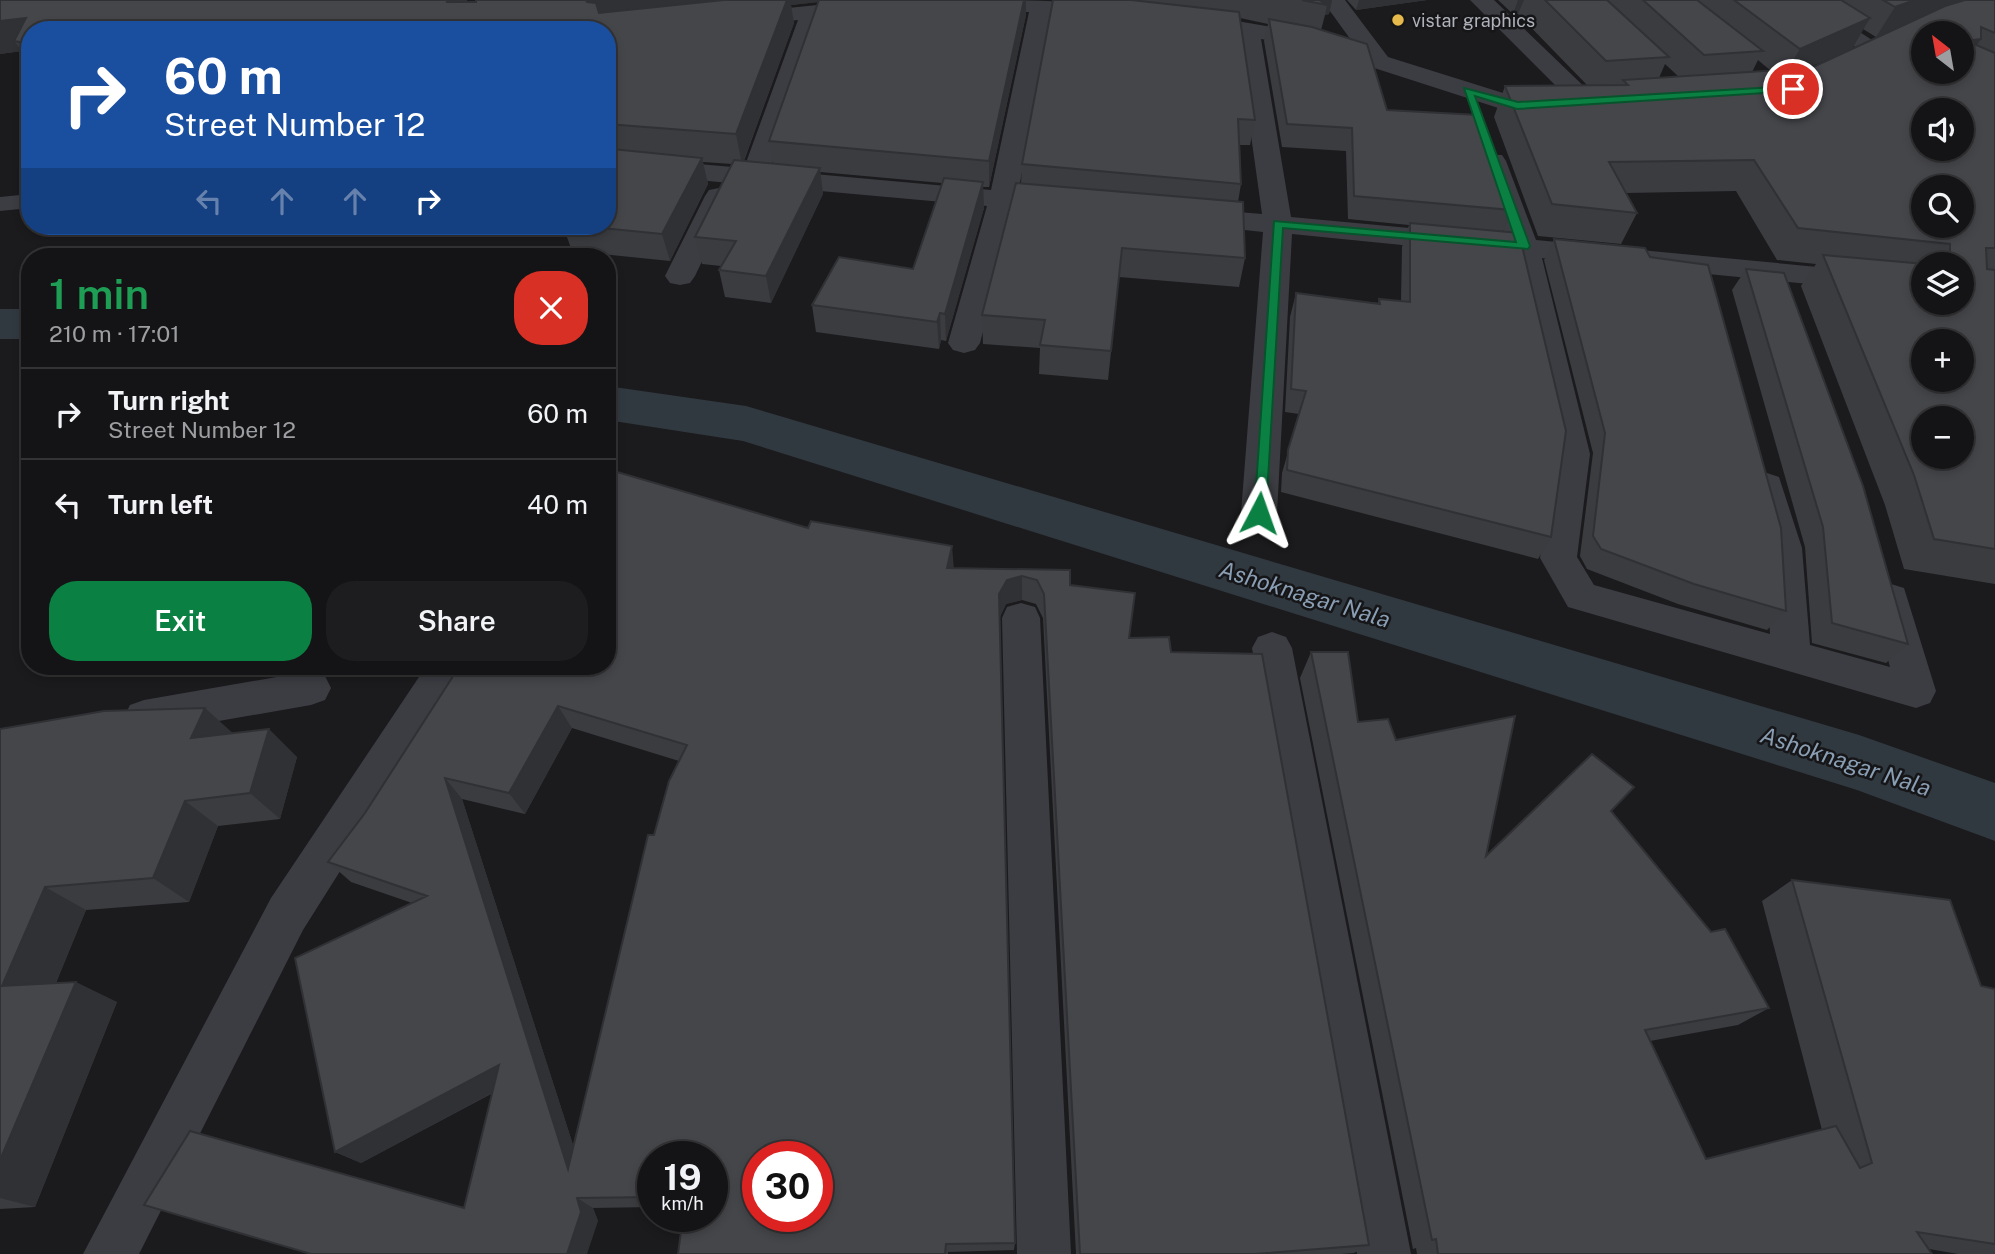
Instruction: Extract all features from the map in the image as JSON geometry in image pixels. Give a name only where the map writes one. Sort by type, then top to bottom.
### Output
[{"type":"street","points":[[1333,0],[1377,59]]},
{"type":"street","points":[[1481,0],[1586,102]]},
{"type":"street","points":[[1794,0],[1885,44],[1851,61]]},
{"type":"street","points":[[711,22],[891,4]]},
{"type":"street","points":[[946,5],[1042,5],[1120,13]]},
{"type":"street","points":[[964,343],[1003,199],[1042,5]]},
{"type":"street","points":[[1179,9],[1211,23],[1313,41],[1377,59],[1517,106],[1614,100]]},
{"type":"street","points":[[680,276],[741,176],[813,12]]},
{"type":"street","points":[[1248,29],[1278,224],[1259,513]]},
{"type":"street","points":[[1468,90],[1524,246],[1573,454],[1558,558],[1581,596],[1916,691],[1883,572]]},
{"type":"street","points":[[616,165],[1085,206]]},
{"type":"street","points":[[1168,214],[1911,285]]},
{"type":"street","points":[[1707,264],[1717,303]]},
{"type":"street","points":[[1778,272],[1793,311]]},
{"type":"street","points":[[1760,458],[1784,548],[1791,655]]},
{"type":"street","points":[[1021,618],[1044,1254]]},
{"type":"street","points":[[1272,648],[1384,1254]]},
{"type":"street","points":[[110,1254],[287,914],[437,683]]},
{"type":"street","points":[[108,724],[311,688]]},
{"type":"lane","points":[[0,204],[21,202]]},
{"type":"building","points":[[0,0],[586,0],[596,3],[599,13],[724,0],[787,0],[736,134],[616,125],[616,21],[24,21],[26,18],[0,21]]},
{"type":"building","points":[[819,0],[1024,0],[989,161],[769,141]]},
{"type":"building","points":[[1053,0],[1131,0],[1239,12],[1255,120],[1238,119],[1241,184],[1022,164]]},
{"type":"building","points":[[1302,0],[1319,0],[1327,5]]},
{"type":"building","points":[[1545,0],[1607,0],[1669,57],[1606,61]]},
{"type":"building","points":[[1643,0],[1697,0],[1763,51],[1704,55]]},
{"type":"building","points":[[1734,0],[1841,0],[1870,18],[1800,49]]},
{"type":"building","points":[[1883,0],[1915,0],[1895,7]]},
{"type":"building","points":[[1965,0],[1995,0],[1995,33],[1981,27],[1981,39],[1974,40],[1974,21],[1913,21]]},
{"type":"building","points":[[1269,19],[1312,27],[1367,44],[1387,110],[1478,115],[1512,210],[1354,196],[1352,128],[1287,124]]},
{"type":"building","points":[[1911,22],[1911,84],[1974,84],[1974,44],[1995,53],[1995,248],[1986,248],[1987,269],[1995,270],[1995,549],[1934,539],[1912,469],[1974,469],[1974,406],[1911,406],[1911,468],[1823,255],[1911,263],[1911,315],[1974,315],[1974,252],[1950,252],[1950,244],[1798,228],[1754,160],[1609,162],[1637,213],[1552,204],[1505,86],[1628,85],[1623,80],[1811,68]]},
{"type":"building","points":[[21,28],[21,42],[14,41]]},
{"type":"building","points":[[616,149],[702,158],[662,234],[616,229]]},
{"type":"building","points":[[734,160],[820,168],[766,276],[719,270],[736,241],[695,237]]},
{"type":"building","points":[[944,178],[983,182],[945,314],[940,313],[937,322],[812,305],[839,257],[913,269]]},
{"type":"building","points":[[1016,183],[1243,202],[1245,258],[1122,248],[1111,351],[1040,345],[1045,320],[982,315]]},
{"type":"building","points":[[1410,223],[1519,233],[1566,431],[1551,537],[1287,470],[1288,450],[1306,391],[1291,389],[1296,293],[1380,304],[1379,299],[1410,302]]},
{"type":"building","points":[[1554,239],[1645,248],[1650,257],[1708,265],[1781,528],[1786,611],[1694,584],[1601,549],[1593,536],[1605,433]]},
{"type":"building","points":[[1746,269],[1784,273],[1863,486],[1908,644],[1832,623],[1823,527]]},
{"type":"building","points":[[616,472],[808,528],[811,521],[952,546],[947,568],[1070,570],[1070,585],[1135,593],[1129,638],[1169,637],[1171,652],[1262,654],[1369,1245],[1255,1254],[1080,1254],[1044,594],[1037,580],[1022,576],[1007,580],[999,594],[1015,1243],[946,1244],[945,1254],[678,1254],[681,1232],[728,1232],[728,1141],[637,1141],[637,1197],[577,1198],[581,1212],[567,1254],[311,1254],[144,1205],[190,1131],[464,1208],[499,1065],[335,1152],[295,958],[427,896],[328,862],[365,813],[454,675],[616,675]],"holes":[[[558,706],[687,745],[669,781],[654,835],[648,835],[568,1169],[445,778],[509,793]]]},
{"type":"building","points":[[1311,652],[1348,652],[1358,722],[1388,719],[1396,740],[1515,716],[1486,856],[1592,754],[1634,787],[1611,811],[1711,932],[1725,929],[1769,1008],[1645,1030],[1706,1159],[1836,1126],[1860,1168],[1872,1163],[1792,880],[1950,900],[1981,986],[1995,989],[1995,1244],[1917,1232],[1932,1254],[1438,1254],[1436,1239],[1432,1240]]},
{"type":"building","points":[[205,708],[191,738],[269,729],[250,793],[185,801],[153,878],[45,887],[2,986],[76,982],[0,1160],[0,729],[104,711]]},
{"type":"waterway","name":"Ashoknagar Nala","points":[[0,324],[21,324]]},
{"type":"waterway","name":"Ashoknagar Nala","points":[[616,404],[746,424],[1859,763],[1995,812]]},
{"type":"place","name":"vistar graphics","points":[[1398,20]]},
{"type":"route","points":[[1259,513],[1278,224],[1524,246],[1468,90],[1517,106],[1793,89]]}]
